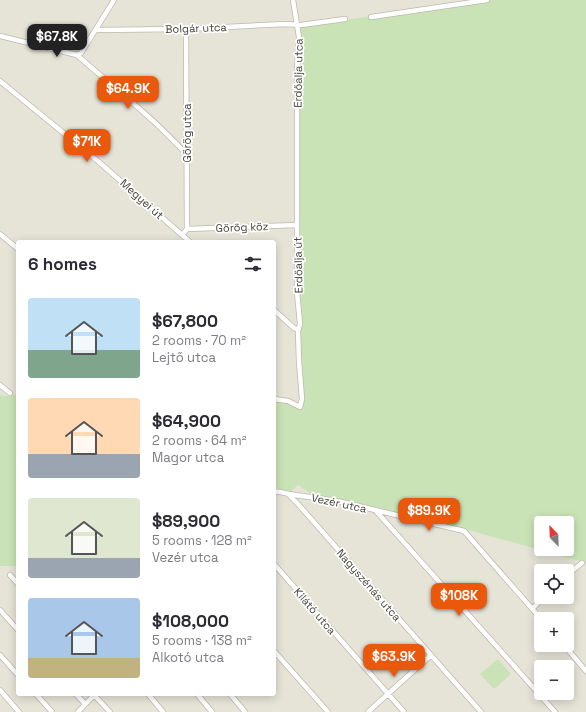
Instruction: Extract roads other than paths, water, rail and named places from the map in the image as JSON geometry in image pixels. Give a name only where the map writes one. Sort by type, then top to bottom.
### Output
[{"type":"street","points":[[77,56],[81,53],[114,0]]},
{"type":"street","name":"Erdőalja utca","points":[[293,0],[299,37],[297,122]]},
{"type":"street","points":[[370,17],[487,0]]},
{"type":"street","name":"Bolgár utca","points":[[96,30],[186,29],[278,24],[304,25],[345,19]]},
{"type":"street","name":"Görög utca","points":[[186,29],[187,229]]},
{"type":"street","points":[[0,36],[77,56],[148,117],[187,155]]},
{"type":"street","name":"Megyei út","points":[[0,81],[99,162],[188,240]]},
{"type":"street","name":"Erdőalja út","points":[[276,399],[288,401],[300,407],[302,398],[298,330],[300,324],[298,292],[297,122]]},
{"type":"street","name":"Görög köz","points":[[187,229],[297,224]]},
{"type":"street","points":[[182,235],[187,229]]},
{"type":"street","points":[[0,234],[16,247]]},
{"type":"street","points":[[276,312],[298,330]]},
{"type":"street","points":[[0,385],[10,393]]},
{"type":"street","name":"Vezér utca","points":[[276,492],[281,491],[288,494],[320,497],[464,532],[535,612]]},
{"type":"street","name":"Nagyszénás utca","points":[[288,494],[480,712]]},
{"type":"street","points":[[376,511],[555,712]]},
{"type":"street","points":[[574,569],[582,563]]},
{"type":"street","name":"Kilátó utca","points":[[276,566],[404,712]]},
{"type":"street","points":[[10,575],[16,582]]},
{"type":"street","points":[[532,609],[537,604]]},
{"type":"street","points":[[0,610],[16,628]]},
{"type":"street","points":[[570,652],[586,670]]},
{"type":"street","points":[[276,653],[328,712]]},
{"type":"street","points":[[0,655],[16,673]]},
{"type":"street","points":[[368,712],[431,655]]},
{"type":"street","points":[[0,690],[20,712]]},
{"type":"street","points":[[38,696],[52,712]]},
{"type":"street","points":[[78,696],[85,704]]},
{"type":"street","points":[[78,712],[92,696]]},
{"type":"street","points":[[96,696],[110,712]]},
{"type":"street","points":[[150,696],[163,712]]},
{"type":"street","points":[[198,696],[212,712]]},
{"type":"street","points":[[232,696],[245,712]]}]
